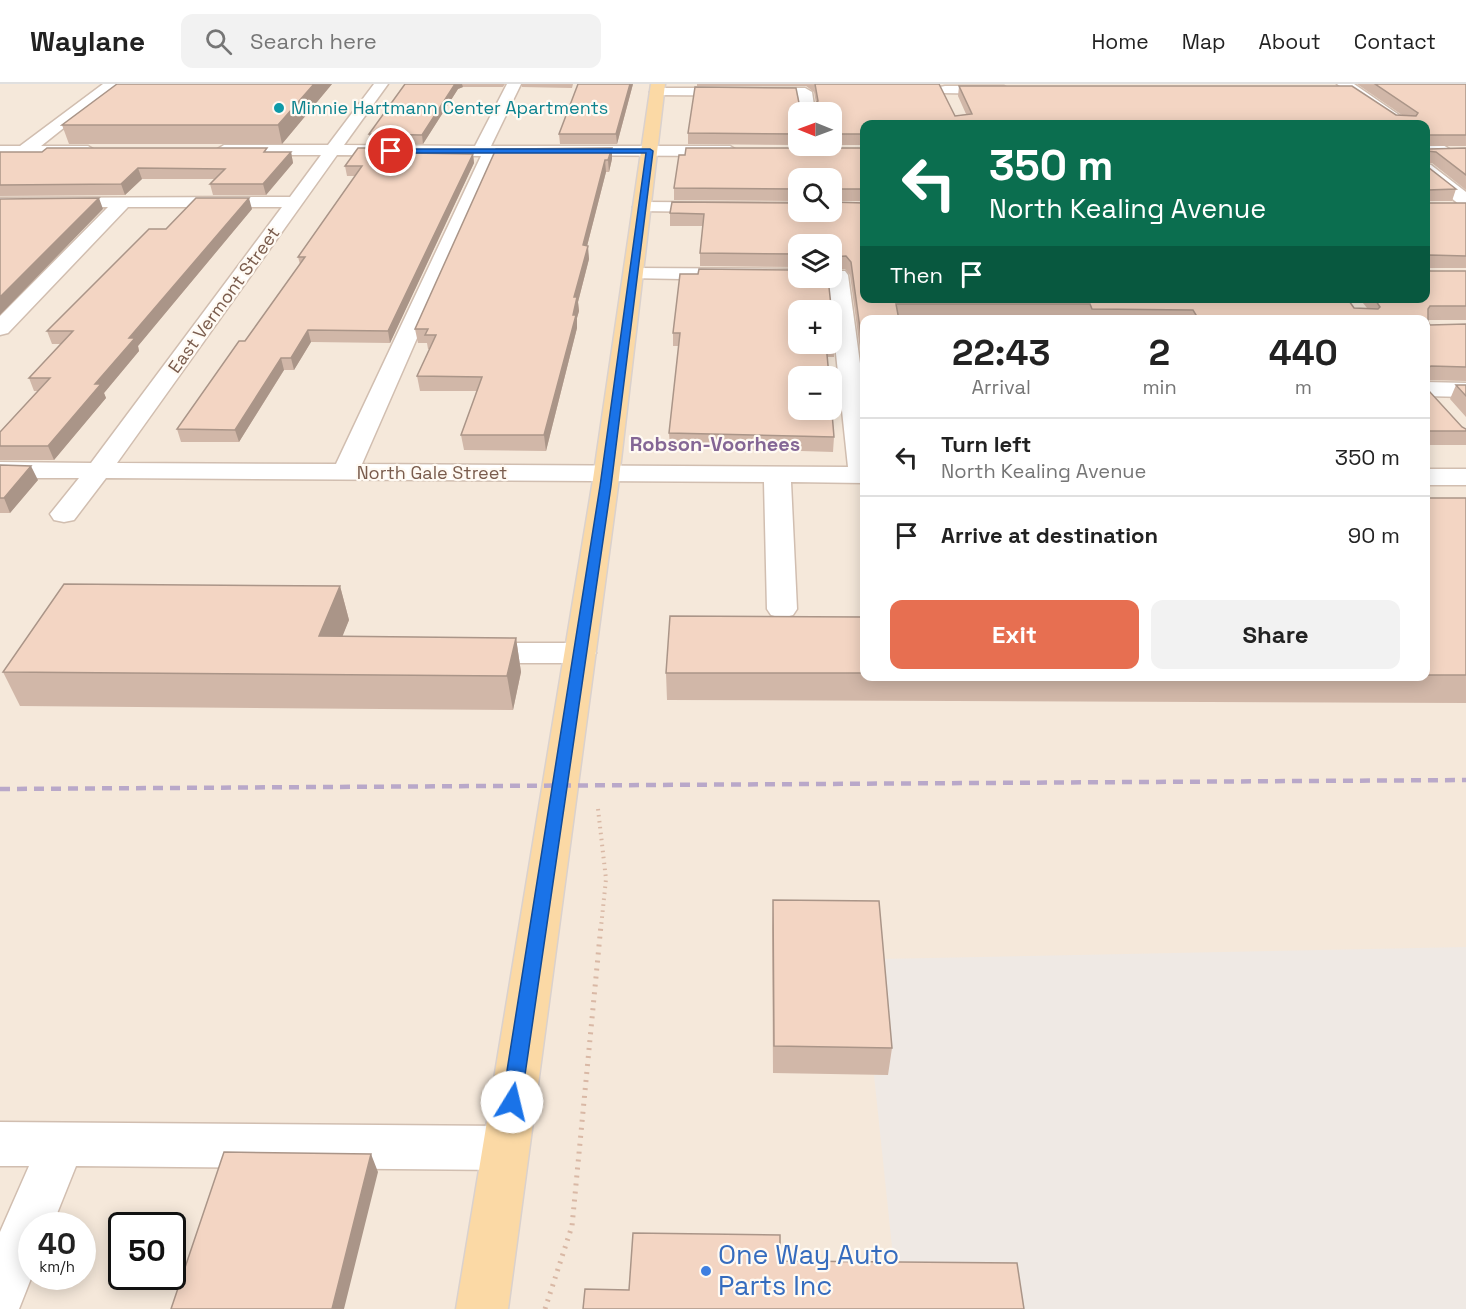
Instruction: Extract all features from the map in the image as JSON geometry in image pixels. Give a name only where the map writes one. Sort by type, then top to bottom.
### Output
[{"type":"main road","points":[[482,1309],[607,474],[658,88]]},
{"type":"street","points":[[0,170],[112,84]]},
{"type":"street","name":"East Vermont Street","points":[[64,514],[99,471],[381,84]]},
{"type":"street","points":[[345,472],[514,84]]},
{"type":"street","points":[[953,107],[944,87],[1015,90]]},
{"type":"street","points":[[658,88],[804,88]]},
{"type":"street","points":[[1343,88],[1397,120]]},
{"type":"street","points":[[1430,142],[1445,153]]},
{"type":"street","points":[[203,150],[743,152]]},
{"type":"street","points":[[0,151],[99,151]]},
{"type":"street","points":[[1430,153],[1466,153]]},
{"type":"street","points":[[1430,173],[1466,201]]},
{"type":"street","points":[[0,202],[297,202]]},
{"type":"street","points":[[0,328],[119,207],[120,202]]},
{"type":"street","points":[[642,207],[788,208]]},
{"type":"street","points":[[1445,208],[1466,210]]},
{"type":"street","points":[[634,274],[788,275]]},
{"type":"street","points":[[842,281],[856,363],[860,427]]},
{"type":"street","points":[[1430,389],[1466,390]]},
{"type":"street","points":[[1430,394],[1446,412]]},
{"type":"street","name":"North Gale Street","points":[[0,470],[860,475]]},
{"type":"street","points":[[777,475],[782,609]]},
{"type":"street","points":[[1430,477],[1466,477]]},
{"type":"street","points":[[447,653],[580,653]]},
{"type":"street","points":[[0,1144],[505,1148]]},
{"type":"street","points":[[0,1292],[61,1145]]},
{"type":"path","points":[[545,1309],[572,1226],[606,879],[598,807]]},
{"type":"shaded area","points":[[0,84],[1466,84],[1466,1309],[0,1309]]},
{"type":"shaded area","points":[[1466,947],[1466,1309],[1013,1309],[896,1285],[874,1075],[888,1075],[878,959]]},
{"type":"building","points":[[117,84],[314,84],[278,125],[62,125]]},
{"type":"building","points":[[405,84],[455,84],[422,135],[369,134]]},
{"type":"building","points":[[578,84],[630,84],[616,134],[559,134]]},
{"type":"building","points":[[815,84],[939,84],[955,116],[972,114],[959,86],[1352,86],[1396,115],[1416,116],[1418,113],[1375,84],[1466,84],[1466,135],[1430,135],[1430,120],[860,120],[860,134],[842,134],[842,102],[817,102]]},
{"type":"building","points":[[695,87],[796,88],[799,102],[788,102],[788,134],[688,133]]},
{"type":"building","points":[[47,148],[267,148],[264,152],[291,152],[263,184],[210,184],[225,169],[138,168],[121,184],[0,185],[0,152],[42,152]]},
{"type":"building","points":[[358,148],[413,148],[410,153],[473,154],[388,331],[308,330],[291,358],[281,358],[235,430],[177,429],[239,341],[245,341],[305,257],[298,257],[362,166],[345,166]]},
{"type":"building","points":[[612,148],[608,160],[605,160],[583,245],[588,246],[574,297],[577,297],[573,315],[576,315],[544,435],[461,435],[482,377],[417,376],[436,335],[425,335],[428,329],[415,329],[496,149]]},
{"type":"building","points":[[686,148],[788,148],[788,156],[842,156],[842,148],[860,148],[860,189],[842,189],[842,168],[788,168],[788,189],[674,188],[679,155],[685,155]]},
{"type":"building","points":[[1466,148],[1466,175],[1436,152],[1430,151],[1430,149]]},
{"type":"building","points":[[1430,169],[1456,189],[1430,190]]},
{"type":"building","points":[[99,198],[0,297],[0,199]]},
{"type":"building","points":[[196,198],[249,198],[129,338],[135,338],[95,384],[101,384],[48,446],[0,446],[0,432],[50,378],[29,378],[73,331],[47,331],[149,229],[166,229]]},
{"type":"building","points":[[672,202],[788,203],[788,222],[842,222],[842,202],[860,203],[860,303],[1350,303],[1354,308],[1378,309],[1380,307],[1377,303],[1430,303],[1430,271],[1466,271],[1466,306],[1430,306],[1428,315],[1196,315],[1193,310],[1092,309],[1090,304],[896,304],[898,315],[860,315],[860,328],[851,262],[846,256],[842,256],[842,234],[788,234],[788,254],[700,253],[704,214],[670,213]]},
{"type":"building","points":[[1430,203],[1466,203],[1466,256],[1430,255]]},
{"type":"building","points":[[699,269],[788,270],[788,288],[829,288],[830,300],[788,300],[788,354],[827,354],[828,366],[788,366],[788,420],[833,420],[834,437],[669,433],[680,333],[673,333],[680,274],[698,274]]},
{"type":"building","points":[[1466,324],[1466,367],[1430,367],[1430,325]]},
{"type":"building","points":[[1456,385],[1466,385],[1466,396]]},
{"type":"building","points":[[1430,392],[1462,427],[1466,431],[1430,431]]},
{"type":"building","points":[[0,465],[31,466],[4,498],[0,498]]},
{"type":"building","points":[[1430,498],[1466,498],[1466,675],[1430,675]]},
{"type":"building","points":[[64,584],[340,586],[319,636],[516,638],[507,676],[3,672]]},
{"type":"building","points":[[670,616],[860,617],[860,673],[666,673]]},
{"type":"building","points":[[773,900],[879,901],[892,1048],[774,1046]]},
{"type":"building","points":[[224,1152],[371,1154],[332,1309],[171,1309],[177,1290],[186,1290],[186,1265]]},
{"type":"building","points":[[633,1233],[780,1235],[780,1261],[1017,1263],[1024,1309],[583,1309],[585,1289],[629,1290]]},
{"type":"railway","points":[[0,789],[1466,780]]},
{"type":"place","name":"Minnie Hartmann Center Apartments","points":[[279,108]]},
{"type":"place","name":"One Way Auto Parts Inc","points":[[706,1271]]},
{"type":"district","name":"Robson-Voorhees","points":[[715,444]]},
{"type":"route","points":[[391,151],[650,151],[605,486],[512,1102]]}]
